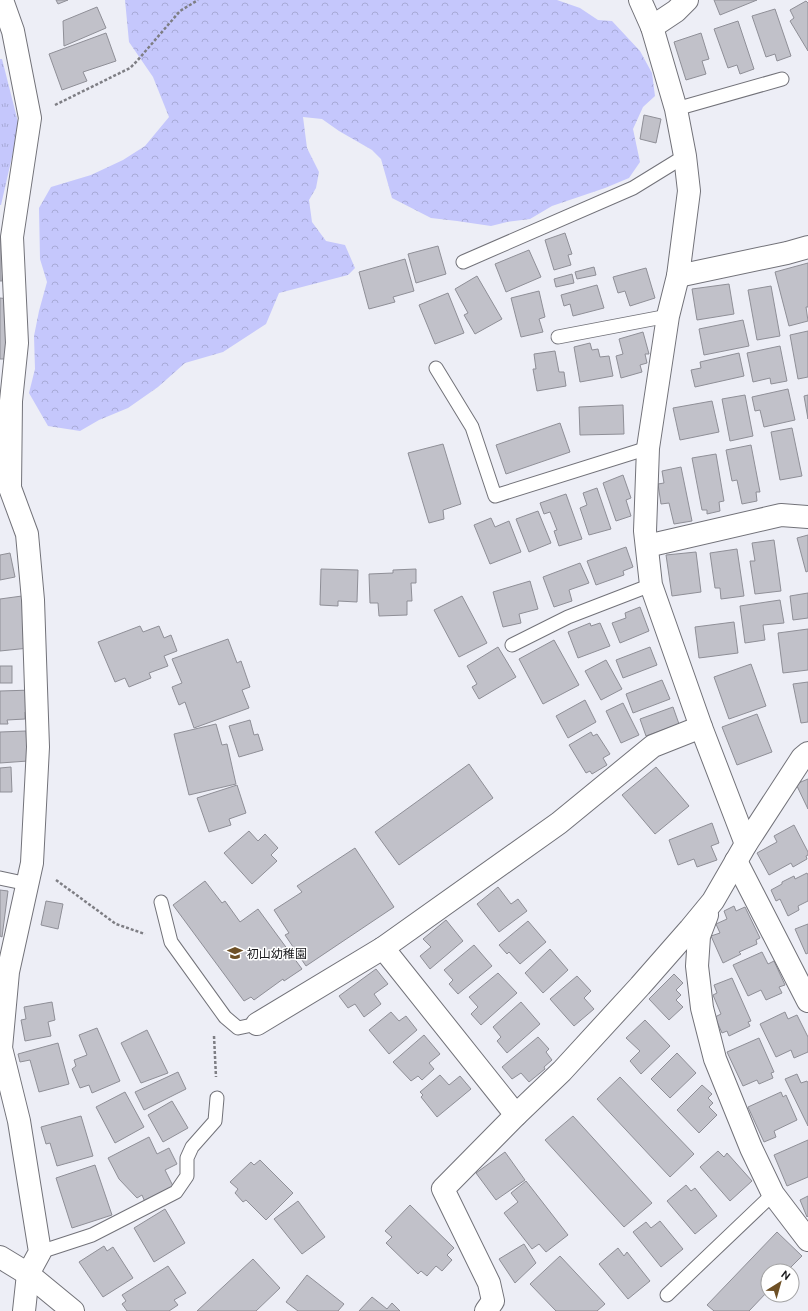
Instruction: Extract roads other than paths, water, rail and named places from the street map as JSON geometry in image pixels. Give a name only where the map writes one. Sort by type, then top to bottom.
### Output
[{"type":"street","points":[[2,0],[13,31],[30,118],[12,237],[17,343],[11,401],[10,488],[27,534],[33,600],[38,747],[32,863],[8,972],[1,1048],[19,1121],[40,1252],[28,1274],[24,1311]]},
{"type":"street","points":[[640,0],[652,27],[676,109],[685,156],[689,191],[678,276],[668,316],[648,448],[645,531],[651,585],[701,727],[741,853],[808,1001]]},
{"type":"street","points":[[652,27],[676,11],[688,0]]},
{"type":"street","points":[[678,276],[787,253],[808,247]]},
{"type":"street","points":[[647,546],[781,515],[808,517]]},
{"type":"street","points":[[257,1024],[383,948],[559,823],[653,746],[701,727]]},
{"type":"street","points":[[808,753],[802,758],[741,853],[713,901],[699,936],[697,966],[702,1008],[715,1059],[751,1148],[773,1194],[808,1240]]},
{"type":"street","points":[[486,1311],[493,1301],[489,1283],[443,1189],[562,1071],[640,986],[713,901]]},
{"type":"street","points":[[383,948],[516,1115]]},
{"type":"street","points":[[0,1258],[28,1274],[73,1311]]},
{"type":"lane","points":[[676,109],[782,79]]},
{"type":"lane","points":[[463,262],[633,188],[685,156]]},
{"type":"lane","points":[[558,337],[668,316]]},
{"type":"lane","points":[[436,368],[472,427],[495,496],[648,448]]},
{"type":"lane","points":[[512,645],[568,617],[651,585]]},
{"type":"lane","points":[[0,878],[28,884]]},
{"type":"lane","points":[[161,902],[171,942],[225,1017],[238,1028],[257,1024]]},
{"type":"lane","points":[[40,1252],[92,1235],[176,1192],[187,1176],[187,1158],[192,1147],[215,1121],[217,1098]]},
{"type":"lane","points":[[667,1295],[773,1194]]},
{"type":"place","name":"初山幼稚園","points":[[235,953]]}]
